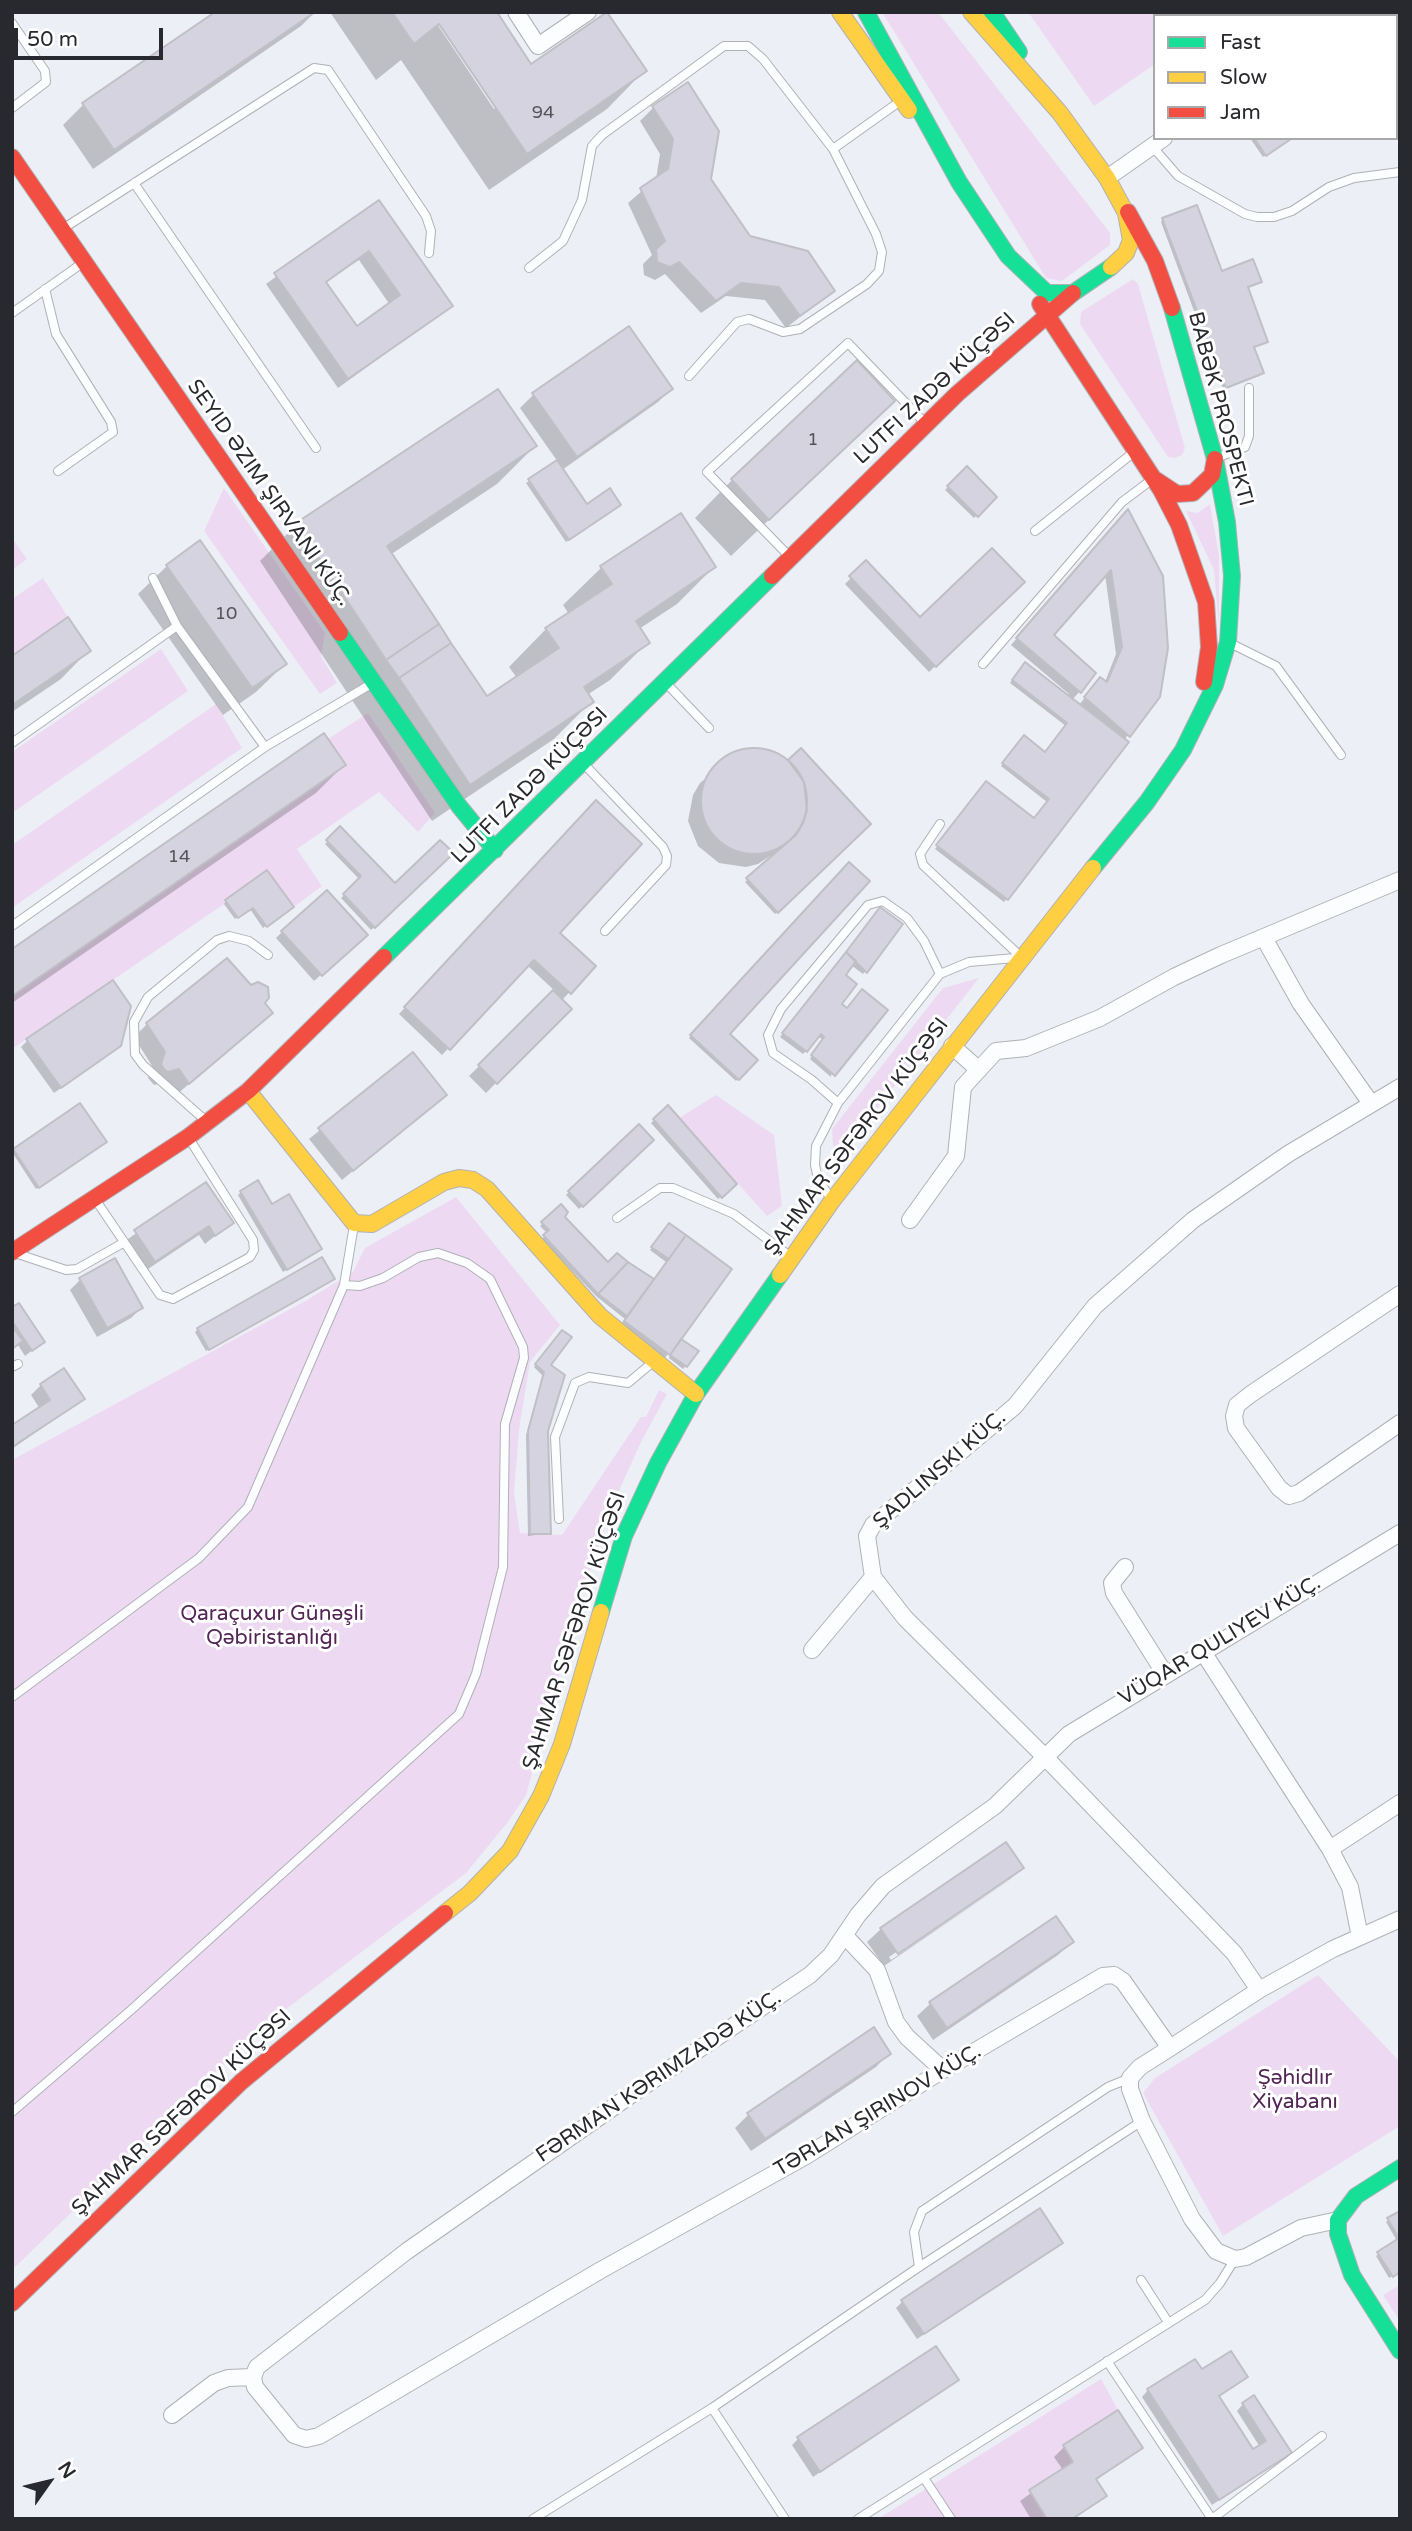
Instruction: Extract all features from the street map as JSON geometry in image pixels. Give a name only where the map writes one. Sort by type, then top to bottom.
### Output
[{"type":"main road","points":[[840,12],[959,182],[1136,450],[1154,478],[1190,551],[1206,602],[1209,647],[1192,733]]},
{"type":"main road","points":[[866,12],[959,182]]},
{"type":"main road","name":"BABƏK PROSPEKTI","points":[[971,12],[1060,113]]},
{"type":"main road","name":"BABƏK PROSPEKTI","points":[[992,12],[1107,178],[1144,240],[1163,281],[1184,343],[1215,459],[1230,543],[1232,576],[1227,642],[1211,694],[1192,733]]},
{"type":"main road","name":"SEYID ƏZIM ŞIRVANI KÜÇ.","points":[[12,157],[459,806],[495,850]]},
{"type":"main road","name":"BABƏK PROSPEKTI","points":[[1073,293],[1117,263],[1126,253],[1130,226],[1118,197]]},
{"type":"main road","points":[[1008,256],[1047,293],[1073,293]]},
{"type":"main road","name":"LUTFI ZADƏ KÜÇƏSI","points":[[12,1252],[188,1137],[248,1091],[926,424],[1073,293]]},
{"type":"main road","points":[[1154,478],[1177,494],[1193,493],[1212,475],[1215,459]]},
{"type":"main road","name":"ŞAHMAR SƏFƏROV KÜÇƏSI","points":[[12,2303],[241,2082],[470,1893],[510,1851],[541,1796],[562,1744],[624,1536],[652,1474],[696,1394],[832,1200],[1021,957],[1147,802],[1192,733]]},
{"type":"main road","points":[[248,1091],[354,1223],[372,1224],[444,1182],[459,1178],[473,1180],[487,1188],[600,1316],[653,1362],[696,1394]]},
{"type":"main road","points":[[1400,2168],[1356,2196],[1338,2220],[1340,2249],[1352,2275],[1400,2351]]},
{"type":"street","points":[[516,12],[538,46],[588,12]]},
{"type":"street","points":[[1107,178],[1158,142]]},
{"type":"street","points":[[910,1220],[956,1156],[963,1087],[996,1051],[1026,1048],[1100,1018],[1174,977],[1400,880]]},
{"type":"street","points":[[1264,938],[1301,1004],[1370,1102]]},
{"type":"street","points":[[952,1046],[979,1070]]},
{"type":"street","name":"ŞADLINSKI KÜÇ.","points":[[1259,1990],[1234,1953],[1045,1757],[905,1618],[873,1577],[867,1536],[873,1525],[1015,1406],[1095,1306],[1193,1220],[1370,1102],[1400,1087]]},
{"type":"street","points":[[1400,1294],[1251,1394],[1237,1405],[1234,1416],[1236,1428],[1279,1488],[1289,1496],[1299,1493],[1400,1423]]},
{"type":"street","name":"VÜQAR QULIYEV KÜÇ.","points":[[1045,1757],[1080,1726],[1400,1533]]},
{"type":"street","points":[[1125,1567],[1112,1583],[1114,1593],[1165,1674]]},
{"type":"street","points":[[812,1650],[873,1577]]},
{"type":"street","points":[[1202,1652],[1330,1849],[1350,1887],[1360,1937]]},
{"type":"street","name":"FƏRMAN KƏRIMZADƏ KÜÇ.","points":[[253,2377],[257,2367],[407,2251],[638,2090],[810,1975],[846,1937],[858,1915],[883,1886],[995,1806],[1045,1757]]},
{"type":"street","points":[[1330,1849],[1400,1803]]},
{"type":"street","points":[[1338,2220],[1308,2225],[1246,2258],[1235,2259],[1216,2251],[1192,2218],[1142,2121],[1130,2089],[1130,2078],[1140,2067],[1259,1990],[1400,1919]]},
{"type":"street","points":[[846,1937],[877,1970],[896,2022],[907,2037],[943,2070]]},
{"type":"street","name":"TƏRLAN ŞIRINOV KÜÇ.","points":[[253,2377],[255,2386],[294,2435],[306,2439],[319,2436],[601,2270],[806,2156],[943,2070],[1102,1976],[1114,1975],[1123,1981],[1170,2048]]},
{"type":"street","points":[[172,2415],[214,2383],[228,2378],[253,2377]]},
{"type":"lane","points":[[12,23],[45,71],[46,82],[12,108]]},
{"type":"lane","points":[[529,268],[564,241],[582,200],[592,146],[602,135],[724,46],[748,46],[763,59],[833,149],[876,234],[882,252],[879,271],[867,284],[800,329],[783,331],[749,319],[737,322],[689,376]]},
{"type":"lane","points":[[62,229],[314,68],[328,70],[426,216],[431,231],[429,253]]},
{"type":"lane","points":[[833,149],[902,100]]},
{"type":"lane","points":[[1158,142],[1178,176],[1245,214],[1257,216],[1274,216],[1292,211],[1329,187],[1354,178],[1400,172]]},
{"type":"lane","points":[[134,183],[316,448]]},
{"type":"lane","points":[[12,313],[84,262]]},
{"type":"lane","points":[[45,289],[55,334],[111,422],[113,432],[58,471]]},
{"type":"lane","points":[[791,558],[707,472],[848,343],[926,424]]},
{"type":"lane","points":[[1215,459],[1245,447],[1249,436],[1249,388]]},
{"type":"lane","points":[[1035,531],[1136,450]]},
{"type":"lane","points":[[983,664],[1122,502],[1154,478]]},
{"type":"lane","points":[[153,578],[177,626],[265,747]]},
{"type":"lane","points":[[12,743],[177,626]]},
{"type":"lane","points":[[1227,642],[1267,659],[1276,666],[1341,755]]},
{"type":"lane","points":[[12,926],[265,747],[374,682]]},
{"type":"lane","points":[[665,682],[709,728]]},
{"type":"lane","points":[[583,763],[663,847],[667,856],[666,865],[605,931]]},
{"type":"lane","points":[[940,824],[920,854],[923,865],[1021,957]]},
{"type":"lane","points":[[838,1103],[812,1080],[773,1053],[768,1035],[781,1009],[868,905],[883,901],[907,918],[924,940],[940,974]]},
{"type":"lane","points":[[208,1123],[143,1065],[135,1054],[134,1021],[148,997],[216,940],[229,936],[249,941],[268,956]]},
{"type":"lane","points":[[832,1200],[818,1179],[815,1165],[816,1146],[821,1129],[838,1103],[940,974],[969,962],[1021,957]]},
{"type":"lane","points":[[94,1198],[152,1289],[160,1296],[173,1299],[250,1257],[254,1250],[253,1240],[188,1137]]},
{"type":"lane","points":[[617,1218],[660,1188],[673,1188],[744,1220],[791,1257]]},
{"type":"lane","points":[[12,1697],[199,1558],[248,1507],[344,1285],[354,1223]]},
{"type":"lane","points":[[12,1252],[66,1270],[77,1269],[123,1243]]},
{"type":"lane","points":[[12,2112],[131,2010],[459,1714],[476,1674],[503,1567],[505,1424],[524,1358],[523,1347],[489,1279],[467,1263],[447,1256],[438,1253],[419,1257],[383,1278],[360,1286],[344,1285]]},
{"type":"lane","points":[[559,1520],[555,1437],[575,1383],[589,1377],[628,1383],[653,1362]]},
{"type":"lane","points":[[919,2267],[914,2232],[922,2211],[1108,2087],[1130,2078]]},
{"type":"lane","points":[[533,2519],[712,2408],[919,2267],[1142,2121]]},
{"type":"lane","points":[[858,2519],[1205,2300],[1235,2259]]},
{"type":"lane","points":[[1141,2280],[1168,2322]]},
{"type":"lane","points":[[1107,2361],[1212,2519],[1322,2436]]},
{"type":"lane","points":[[712,2408],[785,2519]]},
{"type":"lane","points":[[923,2477],[951,2519]]},
{"type":"green space","points":[[882,12],[938,12],[1110,233],[1110,245],[1062,281],[1046,278]]},
{"type":"green space","points":[[1028,12],[1228,12],[1153,14],[1153,65],[1094,106]]},
{"type":"green space","points":[[1133,279],[1138,284],[1185,448],[1182,455],[1175,458],[1168,457],[1080,324],[1081,312]]},
{"type":"green space","points":[[224,488],[325,633],[321,656],[337,683],[320,694],[204,531]]},
{"type":"green space","points":[[1210,504],[1219,556],[1219,626],[1214,570],[1186,511],[1198,513]]},
{"type":"green space","points":[[12,538],[27,559],[12,570]]},
{"type":"green space","points":[[43,578],[68,617],[12,656],[12,599]]},
{"type":"green space","points":[[161,649],[188,691],[12,813],[12,752]]},
{"type":"green space","points":[[216,704],[242,748],[12,908],[12,845]]},
{"type":"green space","points":[[368,713],[435,813],[418,832],[379,792],[297,849],[322,886],[294,907],[267,870],[227,902],[12,1049],[12,996],[346,765],[328,739]]},
{"type":"green space","points":[[979,978],[834,1163],[832,1129],[943,988]]},
{"type":"green space","points":[[716,1095],[774,1135],[782,1206],[767,1216],[679,1118]]},
{"type":"green space","name":"Qaraçuxur Günəşli Qəbiristanlığı","points":[[456,1197],[560,1325],[530,1362],[519,1430],[514,1493],[520,1533],[562,1535],[641,1417],[646,1417],[659,1390],[667,1394],[641,1442],[612,1506],[576,1615],[526,1795],[508,1822],[466,1873],[265,2025],[12,2270],[12,1460],[307,1300],[353,1272],[365,1248]]},
{"type":"green space","name":"Şəhidlır Xiyabanı","points":[[1318,1975],[1400,2062],[1400,2126],[1223,2236],[1143,2093],[1155,2078]]},
{"type":"green space","points":[[1400,2285],[1400,2321],[1383,2295]]},
{"type":"green space","points":[[1101,2379],[1118,2410],[1063,2445],[1073,2462],[1029,2490],[1047,2519],[878,2519]]},
{"type":"building","points":[[215,12],[315,12],[114,150],[82,103]]},
{"type":"building","points":[[392,12],[497,12],[531,64],[607,12],[647,71],[527,154],[439,24],[414,44]]},
{"type":"building","points":[[1400,12],[1398,71],[1398,14],[1390,14]]},
{"type":"building","points":[[688,82],[719,131],[711,179],[750,236],[808,251],[835,291],[800,316],[779,287],[741,283],[716,301],[679,262],[670,267],[657,262],[656,249],[665,241],[640,188],[668,169],[673,139],[652,106]]},
{"type":"building","points":[[1255,140],[1290,140],[1266,156]]},
{"type":"building","points":[[379,200],[453,306],[348,379],[274,273]],"holes":[[[369,251],[400,295],[357,326],[326,282]]]},
{"type":"building","points":[[1197,205],[1222,271],[1253,259],[1262,282],[1248,287],[1268,342],[1254,347],[1264,373],[1226,388],[1162,218]]},
{"type":"building","points":[[629,326],[673,389],[577,457],[532,393]]},
{"type":"building","points":[[857,360],[895,401],[769,520],[731,479]]},
{"type":"building","points":[[498,389],[537,446],[387,546],[439,624],[386,660],[296,523]]},
{"type":"building","points":[[557,460],[587,504],[610,488],[621,505],[569,540],[528,479]]},
{"type":"building","points":[[967,466],[997,497],[978,517],[947,486]]},
{"type":"building","points":[[1128,509],[1163,576],[1168,648],[1160,697],[1130,737],[1084,697],[1100,677],[1107,682],[1122,647],[1111,570],[1054,635],[1096,673],[1081,693],[1016,638]]},
{"type":"building","points":[[681,513],[716,567],[636,621],[650,643],[584,687],[594,702],[470,785],[399,678],[451,643],[487,696],[559,648],[545,628],[612,584],[600,566]]},
{"type":"building","points":[[200,540],[287,664],[252,688],[166,565]]},
{"type":"building","points":[[992,548],[1025,582],[936,667],[849,576],[866,560],[920,617]]},
{"type":"building","points":[[68,617],[91,651],[12,705],[12,656]]},
{"type":"building","points":[[439,624],[451,643],[399,678],[386,660]]},
{"type":"building","points":[[1025,662],[1129,742],[1008,900],[936,845],[986,781],[1034,818],[1049,799],[1002,763],[1024,735],[1045,752],[1067,723],[1012,680]]},
{"type":"building","points":[[324,733],[346,765],[12,996],[12,949]]},
{"type":"building","points":[[754,748],[774,752],[792,763],[803,781],[807,801],[803,821],[792,839],[774,850],[754,854],[734,850],[716,839],[705,821],[701,801],[705,781],[716,763],[734,752]]},
{"type":"building","points":[[801,748],[871,824],[778,913],[746,878],[796,835],[803,823],[807,810],[804,782],[788,760]]},
{"type":"building","points":[[596,800],[642,844],[560,933],[596,966],[571,994],[534,960],[450,1050],[404,1007]]},
{"type":"building","points":[[340,826],[395,883],[440,840],[454,853],[375,928],[343,894],[361,876],[326,840]]},
{"type":"building","points":[[849,862],[870,881],[730,1034],[758,1060],[739,1080],[690,1035]]},
{"type":"building","points":[[267,870],[294,907],[267,927],[253,908],[238,918],[225,900]]},
{"type":"building","points":[[327,890],[368,935],[322,976],[281,931]]},
{"type":"building","points":[[880,907],[903,924],[867,973],[846,952]]},
{"type":"building","points":[[846,952],[856,961],[846,975],[857,984],[842,1004],[847,1008],[862,989],[888,1010],[835,1076],[811,1055],[824,1037],[821,1034],[807,1052],[782,1033]]},
{"type":"building","points":[[227,958],[251,985],[258,982],[268,987],[269,998],[265,1003],[273,1013],[189,1084],[179,1069],[168,1072],[164,1069],[161,1064],[165,1052],[146,1023]]},
{"type":"building","points":[[113,980],[131,1006],[121,1046],[61,1088],[26,1039]]},
{"type":"building","points":[[553,990],[572,1009],[497,1084],[478,1065]]},
{"type":"building","points":[[413,1052],[447,1095],[353,1171],[318,1128]]},
{"type":"building","points":[[80,1103],[107,1142],[39,1188],[13,1149]]},
{"type":"building","points":[[668,1105],[737,1184],[722,1198],[653,1119]]},
{"type":"building","points":[[639,1124],[654,1140],[583,1207],[568,1191]]},
{"type":"building","points":[[258,1180],[272,1204],[289,1194],[322,1249],[287,1270],[240,1191]]},
{"type":"building","points":[[206,1182],[234,1223],[215,1236],[209,1226],[155,1262],[134,1230]]},
{"type":"building","points":[[561,1204],[568,1212],[565,1217],[608,1262],[617,1253],[628,1262],[598,1294],[543,1235],[549,1230],[541,1222]]},
{"type":"building","points":[[669,1223],[686,1235],[669,1259],[651,1247]]},
{"type":"building","points":[[686,1235],[732,1269],[670,1355],[624,1321]]},
{"type":"building","points":[[322,1257],[335,1279],[209,1350],[197,1328]]},
{"type":"building","points":[[115,1258],[143,1308],[107,1328],[79,1278]]},
{"type":"building","points":[[628,1262],[654,1279],[627,1316],[598,1294]]},
{"type":"building","points":[[19,1303],[45,1342],[32,1351],[12,1321],[12,1307]]},
{"type":"building","points":[[12,1326],[23,1341],[12,1349]]},
{"type":"building","points":[[562,1330],[572,1337],[551,1365],[565,1375],[548,1431],[551,1534],[530,1534],[528,1431],[544,1372],[535,1364]]},
{"type":"building","points":[[681,1339],[699,1351],[687,1367],[670,1355]]},
{"type":"building","points":[[64,1368],[85,1399],[12,1447],[12,1425],[50,1400],[40,1384]]},
{"type":"building","points":[[1006,1842],[1024,1868],[898,1954],[880,1928]]},
{"type":"building","points":[[1056,1916],[1074,1942],[947,2028],[929,2002]]},
{"type":"building","points":[[874,2027],[891,2054],[765,2139],[747,2113]]},
{"type":"building","points":[[1040,2208],[1063,2243],[924,2334],[901,2300]]},
{"type":"building","points":[[1400,2211],[1400,2272],[1393,2277],[1377,2252],[1399,2238],[1387,2218]]},
{"type":"building","points":[[936,2346],[959,2380],[820,2472],[797,2437]]},
{"type":"building","points":[[1231,2351],[1248,2377],[1219,2396],[1253,2449],[1266,2441],[1242,2403],[1254,2395],[1292,2453],[1219,2500],[1147,2389],[1195,2359],[1202,2369]]},
{"type":"building","points":[[1118,2410],[1143,2448],[1096,2479],[1107,2496],[1072,2519],[1047,2519],[1029,2490],[1073,2462],[1063,2445]]},
{"type":"traffic: fast","points":[[866,12],[959,182],[1008,256],[1047,293],[1073,293],[1111,267]]},
{"type":"traffic: fast","points":[[992,12],[1019,52]]},
{"type":"traffic: fast","points":[[1093,868],[1147,802],[1183,750],[1215,685],[1228,642],[1232,576],[1227,522],[1215,459],[1172,308]]},
{"type":"traffic: fast","points":[[384,957],[772,576]]},
{"type":"traffic: fast","points":[[340,633],[459,806],[495,850]]},
{"type":"traffic: fast","points":[[601,1612],[624,1536],[658,1463],[696,1394],[780,1275]]},
{"type":"traffic: fast","points":[[1400,2168],[1356,2196],[1338,2220],[1338,2234],[1352,2275],[1400,2351]]},
{"type":"traffic: slow","points":[[840,12],[909,110]]},
{"type":"traffic: slow","points":[[971,12],[1060,113],[1107,178],[1126,213],[1131,240],[1126,253],[1111,267]]},
{"type":"traffic: slow","points":[[780,1275],[832,1201],[1093,868]]},
{"type":"traffic: slow","points":[[248,1091],[354,1223],[372,1224],[444,1182],[459,1178],[473,1180],[487,1189],[600,1316],[696,1394]]},
{"type":"traffic: slow","points":[[445,1913],[470,1893],[510,1851],[541,1796],[562,1744],[601,1612]]},
{"type":"traffic: jam","points":[[12,157],[340,633]]},
{"type":"traffic: jam","points":[[1128,212],[1155,261],[1172,308]]},
{"type":"traffic: jam","points":[[772,576],[957,394],[1073,293]]},
{"type":"traffic: jam","points":[[1040,304],[1161,490],[1179,525],[1206,602],[1209,647],[1204,682]]},
{"type":"traffic: jam","points":[[1156,480],[1177,494],[1193,493],[1212,475],[1215,459]]},
{"type":"traffic: jam","points":[[12,1252],[188,1137],[248,1091],[384,957]]},
{"type":"traffic: jam","points":[[12,2303],[241,2082],[445,1913]]}]
